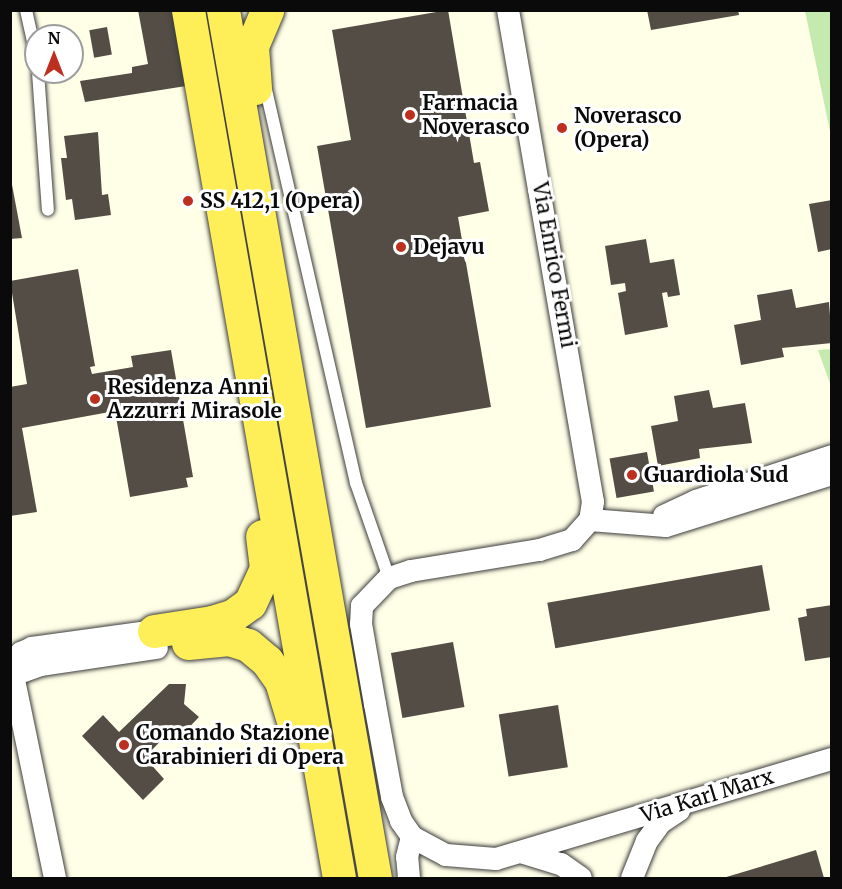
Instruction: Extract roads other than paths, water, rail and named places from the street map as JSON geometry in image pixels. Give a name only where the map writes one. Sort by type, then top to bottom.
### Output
[{"type":"main road","points":[[188,10],[339,879]]},
{"type":"main road","points":[[223,10],[375,879]]},
{"type":"main road","points":[[267,10],[257,26],[252,67],[287,276],[281,339]]},
{"type":"main road","points":[[155,640],[232,616],[250,603],[266,568],[201,178],[201,87]]},
{"type":"main road","points":[[155,640],[229,639],[248,645],[272,668],[291,706],[328,879]]},
{"type":"street","name":"Via Enrico Fermi","points":[[508,10],[592,480],[590,520]]},
{"type":"street","points":[[649,524],[696,501],[831,456]]},
{"type":"street","points":[[410,879],[407,857],[412,837],[392,797],[361,624],[362,606],[389,578],[557,545],[582,533],[590,520],[666,526],[831,474]]},
{"type":"street","points":[[55,879],[12,675],[15,663],[21,653],[32,648],[155,640]]},
{"type":"street","name":"Via Karl Marx","points":[[412,837],[446,855],[470,859],[496,859],[524,853],[831,759]]},
{"type":"street","points":[[635,875],[647,841],[660,823],[693,801]]},
{"type":"street","points":[[610,825],[622,829],[636,843],[635,875]]},
{"type":"street","points":[[580,878],[574,849],[583,834]]},
{"type":"street","points":[[524,853],[561,864],[580,878]]},
{"type":"lane","points":[[39,84],[48,210]]},
{"type":"lane","points":[[266,90],[356,483],[389,578]]},
{"type":"place","name":"Farmacia Noverasco","points":[[410,115]]},
{"type":"place","name":"Noverasco (Opera)","points":[[562,128]]},
{"type":"place","name":"SS 412,1 (Opera)","points":[[188,201]]},
{"type":"place","name":"Dejavu","points":[[401,247]]},
{"type":"place","name":"Residenza Anni Azzurri Mirasole","points":[[95,399]]},
{"type":"place","name":"Guardiola Sud","points":[[632,475]]},
{"type":"place","name":"Comando Stazione Carabinieri di Opera","points":[[124,745]]}]
